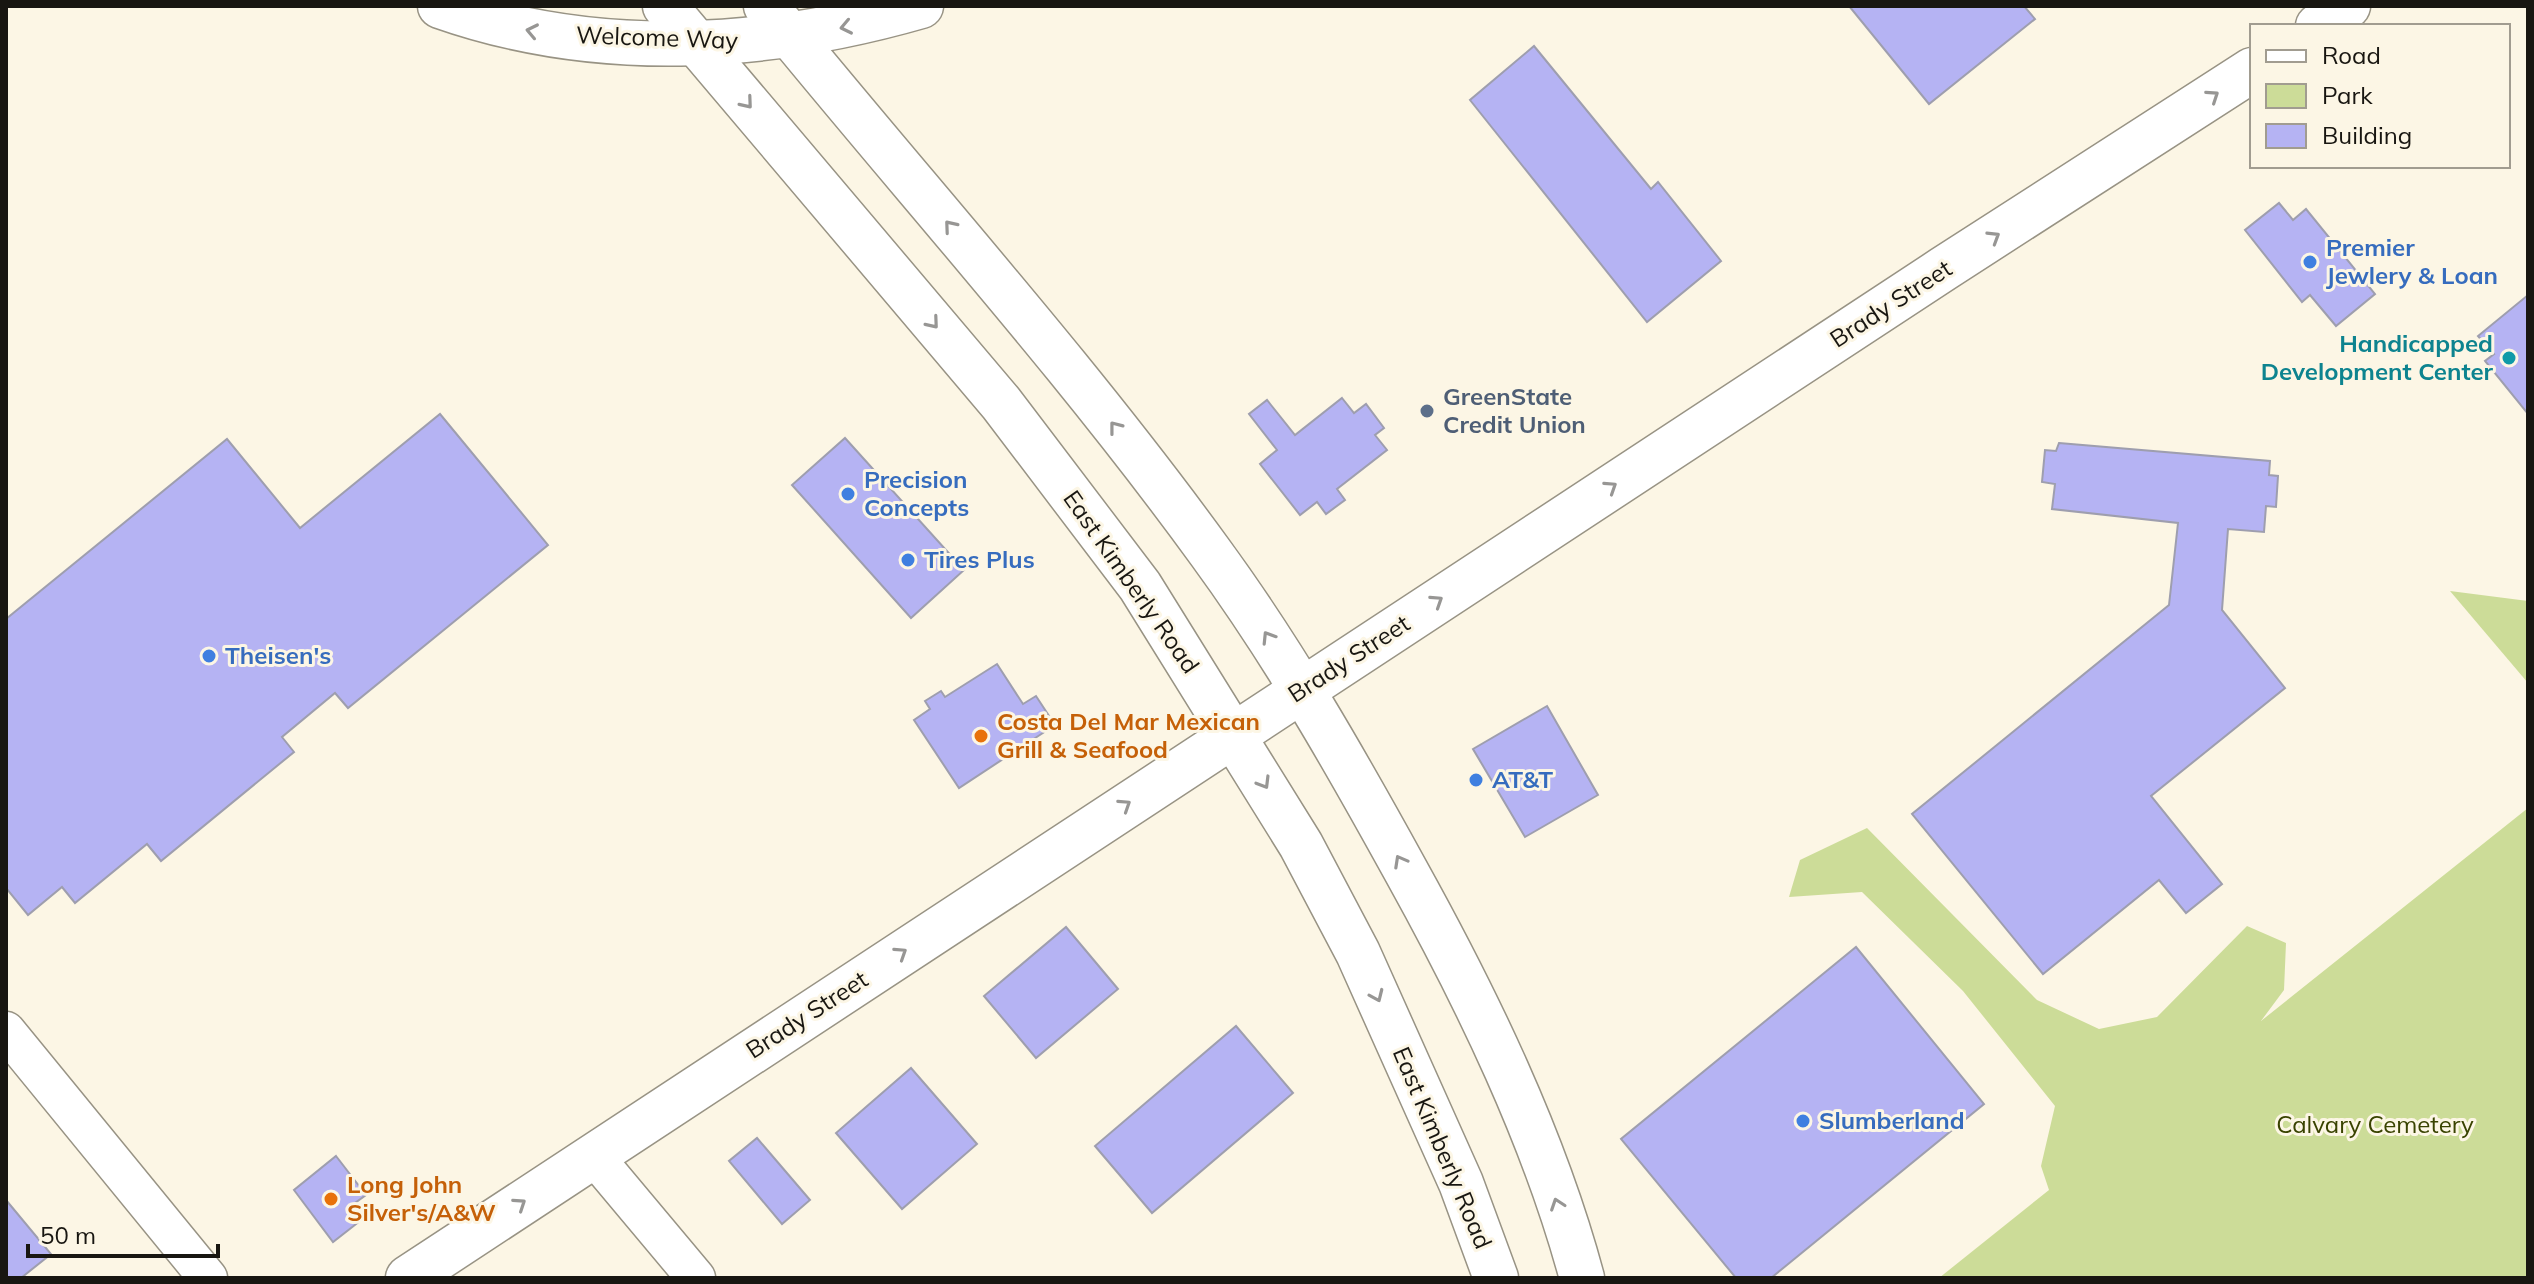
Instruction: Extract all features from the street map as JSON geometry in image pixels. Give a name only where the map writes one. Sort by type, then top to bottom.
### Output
[{"type":"main road","name":"Welcome Way","points":[[440,6],[542,34],[616,41],[730,44],[778,21],[849,27],[921,6]]},
{"type":"main road","name":"East Kimberly Road","points":[[665,6],[1001,403],[1140,586],[1301,845],[1358,953],[1461,1183],[1496,1278]]},
{"type":"main road","points":[[2321,24],[2348,6]]},
{"type":"main road","points":[[778,21],[1042,335],[1153,475],[1259,621],[1432,917],[1493,1042],[1541,1158],[1582,1278]]},
{"type":"main road","name":"Brady Street","points":[[408,1278],[1234,734],[2250,71]]},
{"type":"street","points":[[6,1031],[208,1278]]},
{"type":"street","points":[[593,1155],[696,1278]]},
{"type":"green space","points":[[2450,591],[2528,601],[2528,683]]},
{"type":"green space","name":"Calvary Cemetery","points":[[2528,808],[2528,1278],[1939,1278],[2049,1190],[2041,1166],[2055,1106],[1963,991],[1862,892],[1789,897],[1800,860],[1867,828],[2037,1000],[2099,1029],[2157,1017],[2247,926],[2286,943],[2284,990],[2261,1021]]},
{"type":"building","points":[[1849,6],[2024,6],[2035,19],[1929,104]]},
{"type":"building","points":[[1534,46],[1651,189],[1658,182],[1721,261],[1647,322],[1470,100]]},
{"type":"building","name":"Premier Jewlery & Loan","points":[[2279,203],[2293,220],[2306,209],[2375,294],[2336,326],[2310,295],[2302,302],[2245,230]]},
{"type":"building","name":"Handicapped Development Center","points":[[2528,295],[2528,414],[2485,361],[2494,354],[2478,336]]},
{"type":"building","points":[[1342,398],[1354,413],[1366,404],[1384,428],[1375,435],[1387,450],[1337,489],[1345,500],[1326,514],[1317,502],[1300,515],[1260,464],[1277,450],[1249,414],[1267,400],[1295,435]]},
{"type":"building","name":"Theisen's","points":[[440,414],[548,545],[348,708],[335,693],[282,737],[294,752],[161,861],[147,844],[75,903],[62,887],[28,915],[6,888],[6,619],[227,439],[300,528]]},
{"type":"building","points":[[845,438],[964,570],[911,618],[792,485]]},
{"type":"building","points":[[2059,443],[2270,461],[2269,475],[2278,476],[2276,507],[2266,506],[2264,532],[2228,529],[2222,610],[2285,688],[2151,796],[2222,884],[2186,913],[2159,880],[2043,974],[1912,814],[2169,605],[2178,523],[2052,509],[2055,484],[2042,482],[2045,450],[2056,451]]},
{"type":"building","name":"Costa Del Mar Mexican Grill & Seafood","points":[[997,664],[1023,704],[1036,696],[1055,725],[959,788],[914,720],[930,709],[925,701],[941,691],[945,697]]},
{"type":"building","points":[[1547,706],[1598,795],[1525,837],[1473,749]]},
{"type":"building","points":[[1066,927],[1118,989],[1036,1058],[984,996]]},
{"type":"building","name":"Slumberland","points":[[1856,947],[1984,1104],[1771,1278],[1736,1278],[1621,1139]]},
{"type":"building","points":[[1236,1026],[1293,1093],[1152,1213],[1095,1146]]},
{"type":"building","points":[[911,1068],[977,1144],[902,1209],[836,1133]]},
{"type":"building","points":[[757,1138],[810,1200],[782,1224],[729,1161]]},
{"type":"building","name":"Long John Silver's/A&W","points":[[336,1156],[366,1195],[355,1203],[363,1213],[357,1218],[360,1221],[333,1242],[294,1190]]},
{"type":"building","points":[[6,1200],[51,1254],[21,1278],[6,1278]]},
{"type":"place","name":"Premier Jewlery & Loan","points":[[2310,262]]},
{"type":"place","name":"Handicapped Development Center","points":[[2509,358]]},
{"type":"place","name":"GreenState Credit Union","points":[[1427,411]]},
{"type":"place","name":"Precision Concepts","points":[[848,494]]},
{"type":"place","name":"Tires Plus","points":[[908,560]]},
{"type":"place","name":"Theisen's","points":[[209,656]]},
{"type":"place","name":"Costa Del Mar Mexican Grill & Seafood","points":[[981,736]]},
{"type":"place","name":"AT&T","points":[[1476,780]]},
{"type":"place","name":"Slumberland","points":[[1803,1121]]},
{"type":"place","name":"Long John Silver's/A&W","points":[[331,1199]]}]
